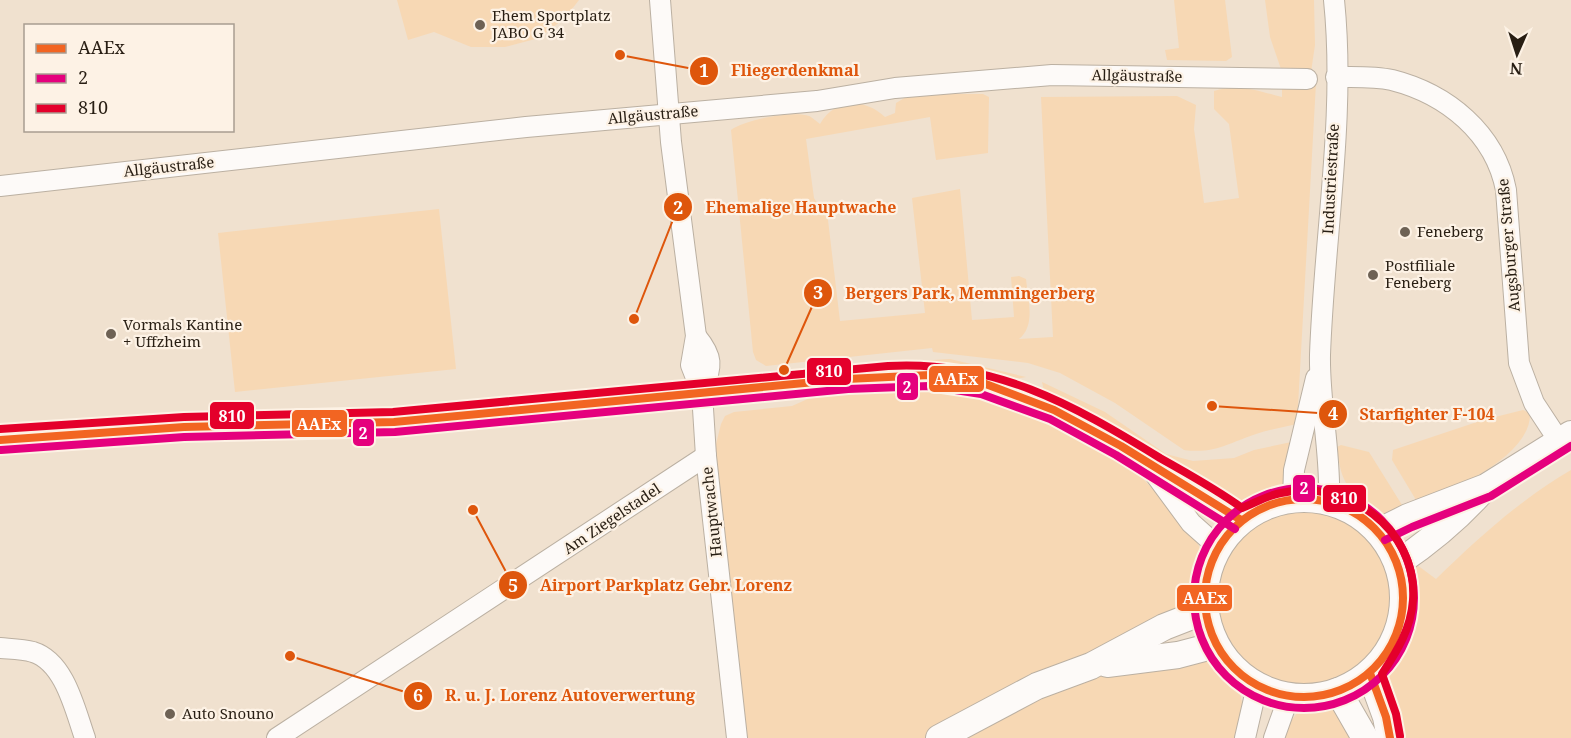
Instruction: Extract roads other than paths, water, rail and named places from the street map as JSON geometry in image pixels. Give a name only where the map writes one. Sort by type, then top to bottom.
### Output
[{"type":"street","name":"Hauptwache","points":[[660,0],[670,114],[696,336],[691,365],[702,393],[706,456],[737,738]]},
{"type":"street","name":"Industriestraße","points":[[1329,500],[1330,465],[1320,358],[1336,76],[1334,0]]},
{"type":"street","name":"Allgäustraße","points":[[0,186],[525,127],[817,101],[895,88],[1052,75],[1307,79]]},
{"type":"street","name":"Augsburger Straße","points":[[1336,76],[1391,80],[1431,93],[1471,125],[1490,144],[1502,167],[1506,190],[1519,363],[1534,403],[1565,437],[1486,487],[1408,517],[1380,531]]},
{"type":"street","name":"Industriestraße","points":[[1293,499],[1294,470],[1320,358]]},
{"type":"street","points":[[0,440],[184,427],[394,422],[847,379],[902,375],[955,378],[1043,403],[1095,429],[1209,496],[1241,520]]},
{"type":"street","name":"Am Ziegelstadel","points":[[277,738],[706,456]]},
{"type":"street","points":[[1146,461],[1191,523],[1218,547]]},
{"type":"street","name":"Augsburger Straße","points":[[1398,563],[1425,545],[1460,516],[1486,487]]},
{"type":"street","points":[[1293,499],[1329,500],[1360,515],[1380,531],[1398,563],[1404,596],[1402,615],[1397,634],[1370,673],[1338,691],[1314,697],[1289,696],[1257,686],[1239,673],[1216,645],[1205,611],[1205,586],[1218,547],[1241,520],[1273,503],[1293,499]]},
{"type":"street","points":[[939,738],[1038,686],[1092,666],[1164,627],[1205,611]]},
{"type":"street","points":[[1092,666],[1178,655],[1216,645]]},
{"type":"street","points":[[0,648],[34,652],[50,663],[64,683],[85,738]]},
{"type":"street","points":[[1370,673],[1386,717],[1390,738]]},
{"type":"street","points":[[1245,738],[1257,686]]},
{"type":"street","points":[[1338,691],[1365,738]]},
{"type":"street","points":[[1274,738],[1289,696]]},
{"type":"place","name":"Ehem Sportplatz JABO G 34","points":[[480,25]]},
{"type":"place","name":"Fliegerdenkmal","points":[[620,55]]},
{"type":"place","name":"Feneberg","points":[[1405,232]]},
{"type":"place","name":"Postfiliale Feneberg","points":[[1373,275]]},
{"type":"place","name":"Ehemalige Hauptwache","points":[[634,319]]},
{"type":"place","name":"Vormals Kantine + Uffzheim","points":[[111,334]]},
{"type":"place","name":"Bergers Park, Memmingerberg","points":[[784,370]]},
{"type":"place","name":"Starfighter F-104","points":[[1212,406]]},
{"type":"place","name":"Airport Parkplatz Gebr. Lorenz","points":[[473,510]]},
{"type":"place","name":"R. u. J. Lorenz Autoverwertung","points":[[290,656]]},
{"type":"place","name":"Auto Snouno","points":[[170,714]]}]
